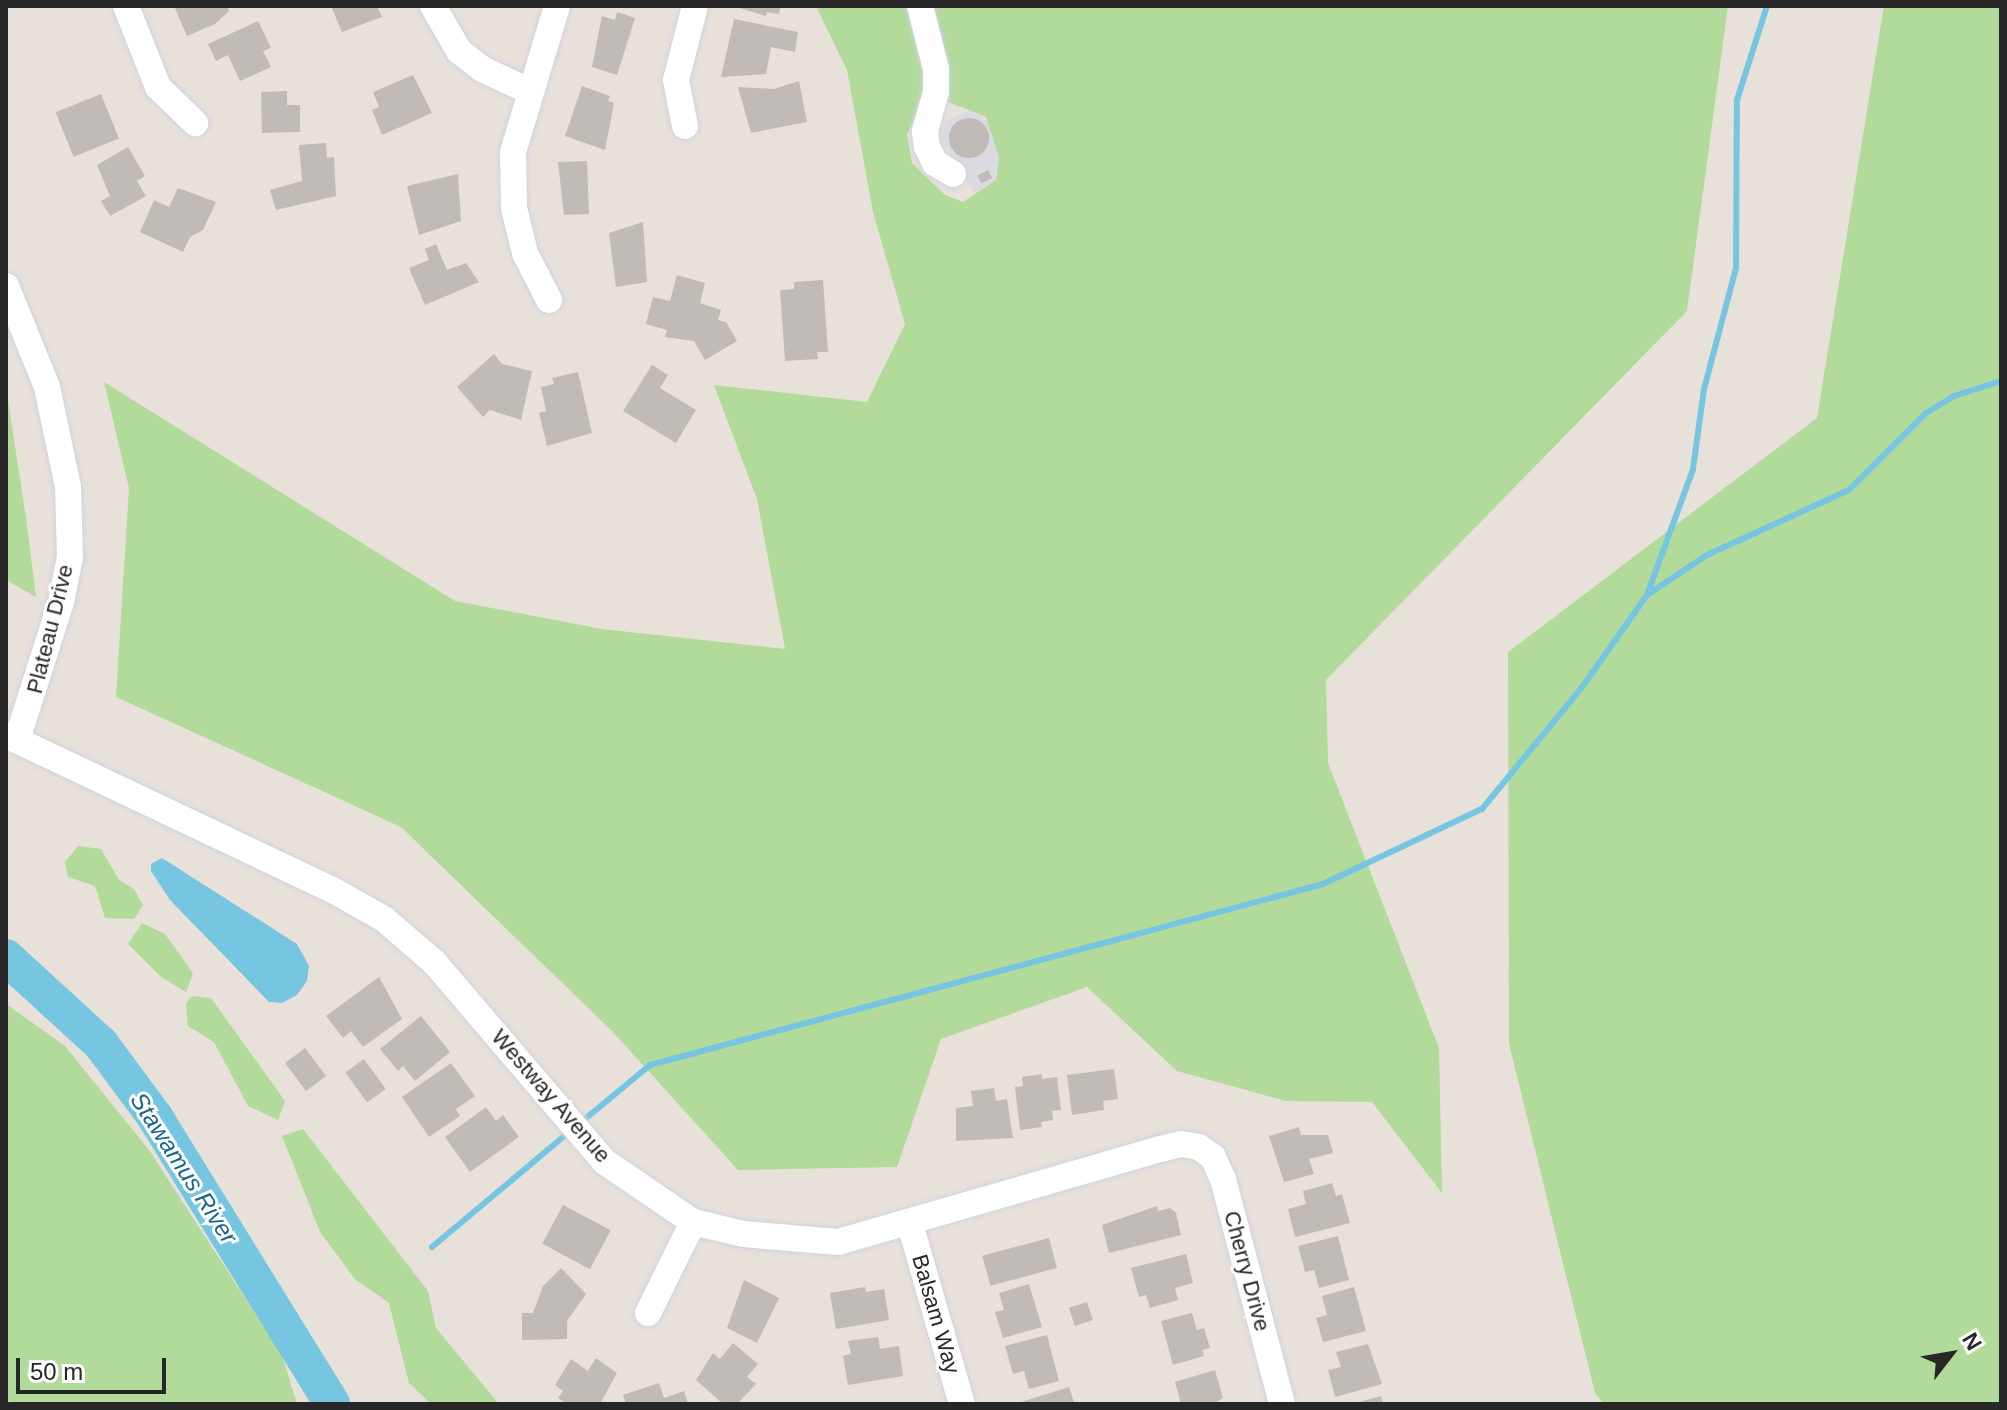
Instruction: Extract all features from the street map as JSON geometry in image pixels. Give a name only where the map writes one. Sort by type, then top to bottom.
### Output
[{"type":"street","points":[[126,6],[158,87],[195,123]]},
{"type":"street","points":[[433,6],[459,51],[482,69],[529,91]]},
{"type":"street","points":[[549,300],[525,253],[514,208],[513,152],[557,6]]},
{"type":"street","points":[[685,126],[676,80],[695,6]]},
{"type":"street","points":[[920,6],[936,69],[936,92],[925,131],[927,147],[935,163],[953,174]]},
{"type":"street","name":"Plateau Drive","points":[[6,286],[47,387],[68,487],[70,557],[61,602],[12,738]]},
{"type":"street","name":"Westway Avenue","points":[[12,738],[331,889],[384,919],[434,962],[605,1162],[693,1222],[803,1242],[838,1242],[910,1224],[1161,1149],[1199,1147]]},
{"type":"street","name":"Cherry Drive","points":[[1199,1147],[1213,1157],[1223,1179],[1282,1404]]},
{"type":"street","points":[[648,1313],[693,1222]]},
{"type":"street","name":"Balsam Way","points":[[910,1224],[962,1404]]},
{"type":"shaded area","points":[[970,110],[992,124],[999,157],[996,180],[974,194],[942,138],[946,121]]},
{"type":"green space","points":[[816,6],[915,6],[928,87],[907,135],[912,163],[945,195],[963,202],[996,180],[999,157],[986,117],[941,99],[927,6],[1728,6],[1687,311],[1326,680],[1328,763],[1439,1048],[1442,1193],[1372,1102],[1286,1101],[1177,1071],[1087,987],[941,1039],[897,1167],[738,1170],[613,1032],[401,827],[116,697],[129,488],[104,382],[455,601],[602,629],[785,649],[757,499],[714,385],[867,402],[905,324],[873,212],[847,70]]},
{"type":"green space","points":[[1884,6],[2001,6],[2001,1404],[1604,1404],[1595,1393],[1509,1044],[1508,652],[1817,418]]},
{"type":"green space","points":[[6,387],[26,518],[36,597],[6,580]]},
{"type":"green space","points":[[78,846],[101,849],[119,880],[134,889],[143,905],[134,919],[105,918],[95,886],[68,877],[65,862]]},
{"type":"green space","points":[[142,923],[165,934],[193,973],[186,992],[161,977],[128,944]]},
{"type":"green space","points":[[193,996],[211,998],[285,1101],[278,1120],[248,1106],[214,1042],[188,1026],[186,1003]]},
{"type":"green space","points":[[6,1004],[65,1046],[149,1150],[282,1355],[297,1404],[16,1404],[6,1400]]},
{"type":"green space","points":[[303,1129],[428,1291],[436,1328],[499,1404],[431,1404],[409,1383],[389,1303],[355,1279],[320,1232],[282,1136]]},
{"type":"water","points":[[162,858],[297,944],[309,966],[307,981],[297,995],[282,1003],[269,1002],[170,900],[151,871],[151,864]]},
{"type":"building","points":[[174,6],[227,6],[229,11],[215,24],[187,36]]},
{"type":"building","points":[[331,6],[377,6],[382,17],[342,32]]},
{"type":"building","points":[[733,6],[781,6],[779,14],[767,12],[766,16]]},
{"type":"building","points":[[617,12],[635,18],[617,75],[592,67],[602,16],[615,20]]},
{"type":"building","points":[[734,19],[798,32],[795,52],[771,47],[766,74],[721,77]]},
{"type":"building","points":[[258,21],[271,48],[263,51],[271,67],[240,81],[228,55],[216,61],[208,44]]},
{"type":"building","points":[[413,75],[432,113],[382,135],[372,110],[379,107],[373,92]]},
{"type":"building","points":[[799,81],[807,122],[751,133],[738,87],[774,89]]},
{"type":"building","points":[[582,86],[610,96],[608,101],[614,103],[605,150],[565,136]]},
{"type":"building","points":[[287,91],[287,105],[300,105],[300,132],[262,133],[261,92]]},
{"type":"building","points":[[101,94],[119,139],[74,157],[56,112]]},
{"type":"building","points":[[969,118],[983,124],[989,138],[983,152],[969,158],[955,152],[949,138],[955,124]]},
{"type":"building","points":[[326,143],[327,158],[334,157],[336,196],[276,210],[270,190],[302,181],[299,145]]},
{"type":"building","points":[[128,147],[145,176],[137,181],[146,196],[110,216],[101,201],[110,196],[97,165]]},
{"type":"building","points":[[587,161],[589,214],[564,215],[558,162]]},
{"type":"building","points":[[988,170],[992,178],[981,183],[977,175]]},
{"type":"building","points":[[458,174],[461,221],[419,235],[407,186]]},
{"type":"building","points":[[178,188],[216,202],[203,230],[190,237],[183,252],[140,232],[154,200],[169,207]]},
{"type":"building","points":[[643,222],[647,282],[616,287],[609,233]]},
{"type":"building","points":[[436,244],[447,270],[466,263],[479,282],[425,305],[409,268],[429,260],[425,249]]},
{"type":"building","points":[[677,275],[705,283],[700,303],[721,310],[718,320],[726,322],[737,341],[705,360],[694,341],[665,337],[667,330],[646,324],[653,297],[670,301]]},
{"type":"building","points":[[823,280],[828,352],[817,352],[818,359],[785,361],[780,290],[794,289],[794,282]]},
{"type":"building","points":[[494,354],[502,364],[532,371],[521,420],[490,410],[483,417],[457,387]]},
{"type":"building","points":[[652,365],[668,375],[660,388],[696,410],[676,443],[623,411]]},
{"type":"building","points":[[578,372],[592,433],[547,446],[539,413],[546,411],[541,387],[554,384],[552,378]]},
{"type":"building","points":[[379,977],[402,1019],[363,1047],[351,1031],[343,1038],[326,1016]]},
{"type":"building","points":[[421,1016],[450,1052],[415,1081],[403,1066],[398,1071],[380,1049]]},
{"type":"building","points":[[305,1048],[326,1076],[306,1091],[285,1063]]},
{"type":"building","points":[[364,1059],[386,1089],[367,1102],[345,1073]]},
{"type":"building","points":[[451,1063],[475,1096],[456,1109],[460,1116],[429,1137],[402,1097]]},
{"type":"building","points":[[1114,1069],[1118,1099],[1103,1101],[1104,1110],[1072,1115],[1067,1075]]},
{"type":"building","points":[[1042,1074],[1042,1079],[1057,1077],[1061,1110],[1052,1111],[1053,1120],[1041,1122],[1042,1127],[1020,1130],[1015,1087],[1023,1086],[1022,1077]]},
{"type":"building","points":[[994,1088],[996,1101],[1007,1099],[1013,1138],[956,1141],[956,1108],[973,1106],[971,1091]]},
{"type":"building","points":[[486,1107],[496,1121],[503,1115],[519,1137],[470,1172],[445,1137]]},
{"type":"building","points":[[1299,1127],[1301,1135],[1328,1135],[1333,1153],[1309,1159],[1314,1174],[1284,1182],[1269,1136]]},
{"type":"building","points":[[1332,1183],[1336,1196],[1342,1194],[1350,1223],[1295,1237],[1288,1209],[1306,1204],[1303,1191]]},
{"type":"building","points":[[563,1205],[611,1230],[590,1269],[542,1244]]},
{"type":"building","points":[[1157,1206],[1158,1211],[1170,1208],[1176,1213],[1181,1235],[1109,1253],[1102,1225]]},
{"type":"building","points":[[1338,1236],[1349,1280],[1319,1288],[1314,1270],[1305,1272],[1298,1246]]},
{"type":"building","points":[[1049,1238],[1057,1268],[990,1286],[982,1256]]},
{"type":"building","points":[[1186,1254],[1193,1283],[1175,1288],[1178,1300],[1150,1308],[1146,1295],[1139,1297],[1131,1268]]},
{"type":"building","points":[[561,1268],[586,1294],[567,1321],[567,1339],[522,1340],[522,1313],[533,1313],[543,1286]]},
{"type":"building","points":[[744,1280],[779,1298],[757,1343],[727,1328]]},
{"type":"building","points":[[1029,1284],[1042,1327],[1003,1338],[995,1312],[1004,1310],[999,1293]]},
{"type":"building","points":[[865,1287],[866,1292],[884,1289],[889,1320],[836,1329],[830,1293]]},
{"type":"building","points":[[1354,1287],[1366,1331],[1323,1342],[1316,1318],[1327,1315],[1322,1296]]},
{"type":"building","points":[[1087,1302],[1093,1320],[1075,1326],[1069,1308]]},
{"type":"building","points":[[1192,1313],[1197,1330],[1204,1328],[1210,1348],[1202,1350],[1204,1356],[1173,1365],[1161,1321]]},
{"type":"building","points":[[1047,1335],[1059,1381],[1029,1389],[1024,1371],[1013,1374],[1005,1346]]},
{"type":"building","points":[[878,1337],[880,1349],[899,1346],[903,1376],[848,1385],[843,1356],[851,1354],[848,1341]]},
{"type":"building","points":[[733,1343],[758,1364],[747,1377],[756,1384],[737,1404],[723,1404],[696,1380],[713,1353],[720,1359]]},
{"type":"building","points":[[1368,1344],[1382,1384],[1335,1397],[1328,1370],[1341,1367],[1336,1352]]},
{"type":"building","points":[[596,1358],[617,1373],[600,1404],[567,1404],[558,1398],[563,1391],[555,1385],[571,1359],[588,1371]]},
{"type":"building","points":[[1215,1370],[1223,1398],[1213,1404],[1181,1404],[1175,1382]]},
{"type":"building","points":[[659,1383],[664,1398],[684,1391],[688,1404],[626,1404],[623,1395]]},
{"type":"building","points":[[1069,1387],[1074,1402],[1018,1404],[1018,1403]]},
{"type":"building","points":[[1381,1396],[1383,1404],[1355,1404],[1355,1403]]},
{"type":"waterway","points":[[1647,595],[1693,469],[1704,389],[1736,268],[1737,100],[1767,6]]},
{"type":"waterway","points":[[579,1124],[650,1065],[1323,884],[1482,809],[1583,686],[1647,595],[1707,555],[1849,490],[1926,413],[1954,396],[2001,381]]},
{"type":"waterway","name":"Stawamus River","points":[[6,957],[101,1044],[155,1117],[332,1404]]},
{"type":"waterway","points":[[432,1247],[570,1131]]}]
